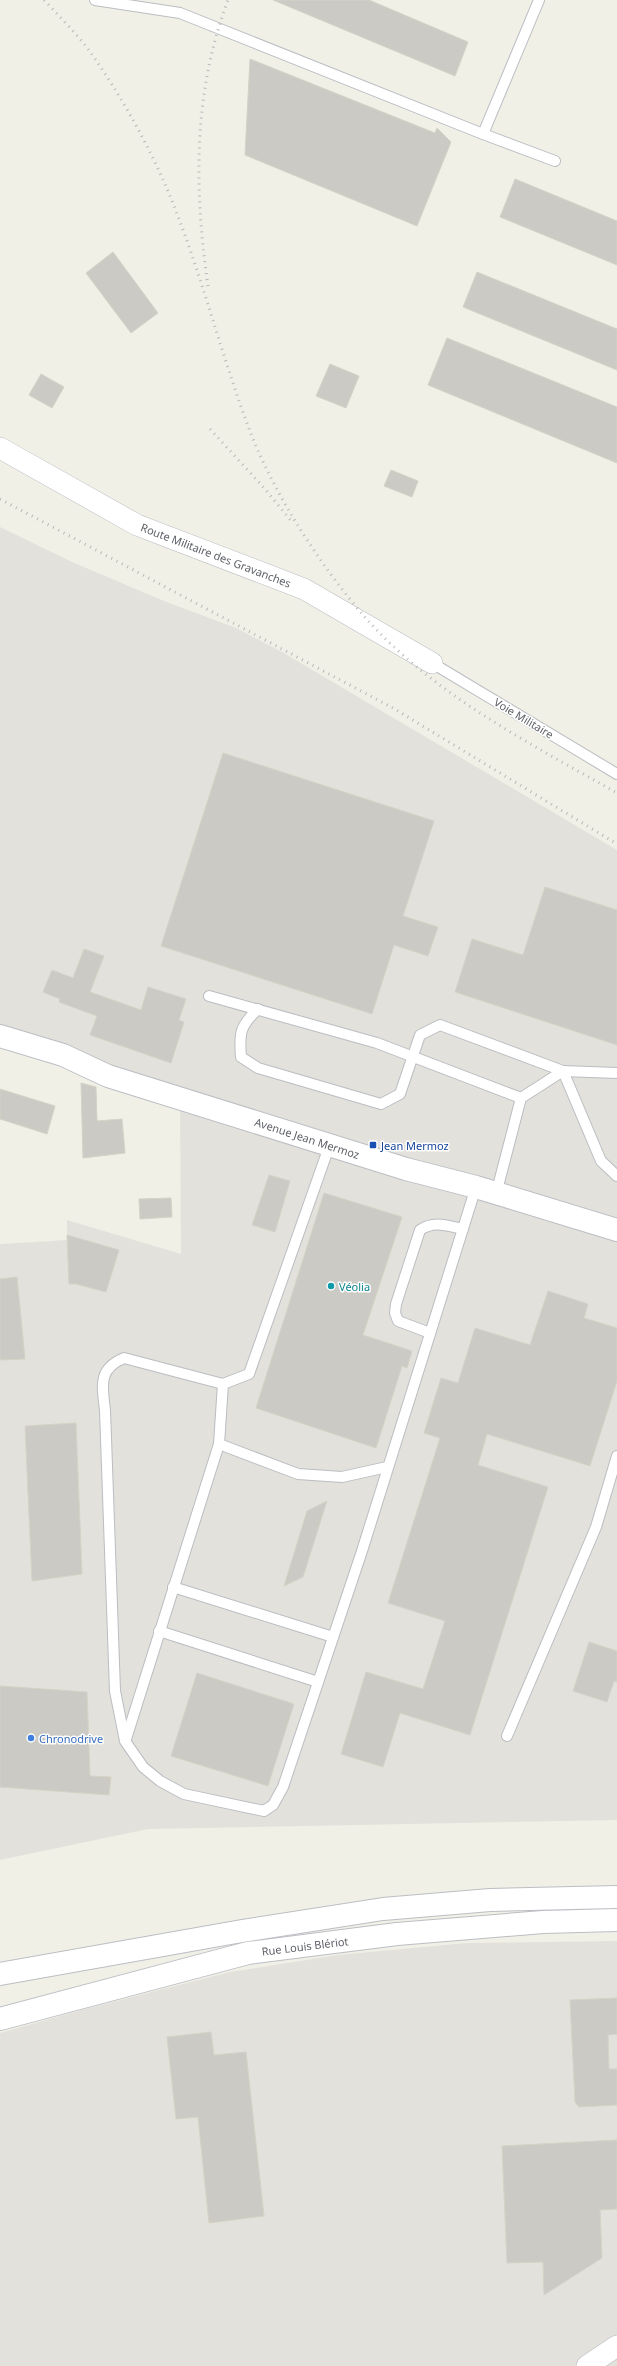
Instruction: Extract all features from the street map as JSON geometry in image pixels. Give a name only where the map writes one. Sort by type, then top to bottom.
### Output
[{"type":"main road","name":"Avenue Jean Mermoz","points":[[0,1036],[63,1055],[108,1076],[330,1144],[406,1170],[486,1190],[617,1230]]},
{"type":"main road","points":[[0,1974],[242,1931],[383,1909],[490,1900],[617,1897]]},
{"type":"main road","name":"Rue Louis Blériot","points":[[0,2019],[248,1953],[397,1934],[543,1922],[617,1920]]},
{"type":"street","name":"Route Militaire des Gravanches","points":[[0,448],[137,525],[304,589],[432,663]]},
{"type":"street","points":[[587,2366],[617,2346]]},
{"type":"lane","points":[[95,0],[180,13],[483,134],[555,161]]},
{"type":"lane","points":[[483,134],[540,0]]},
{"type":"lane","name":"Voie Militaire","points":[[432,663],[617,774]]},
{"type":"lane","points":[[208,996],[377,1043],[521,1098]]},
{"type":"lane","points":[[258,1009],[245,1021],[240,1035],[241,1057],[258,1068],[381,1104],[400,1094],[414,1057],[420,1035],[440,1025],[563,1071],[617,1073]]},
{"type":"lane","points":[[330,1144],[248,1374],[223,1384],[124,1358],[112,1363],[104,1376],[102,1388],[105,1410],[114,1691],[125,1741],[143,1767],[160,1781],[184,1794],[264,1811],[273,1805],[283,1788],[334,1637],[463,1229],[486,1190],[521,1098],[563,1071]]},
{"type":"lane","points":[[563,1071],[601,1161],[617,1176]]},
{"type":"lane","points":[[430,1333],[398,1321],[395,1314],[396,1304],[420,1230],[427,1225],[436,1223],[463,1229]]},
{"type":"lane","points":[[125,1741],[219,1444],[223,1384]]},
{"type":"lane","points":[[219,1444],[298,1474],[342,1477],[387,1467]]},
{"type":"lane","points":[[506,1736],[596,1527],[617,1456]]},
{"type":"lane","points":[[173,1587],[334,1637]]},
{"type":"lane","points":[[159,1630],[318,1682]]},
{"type":"shaded area","points":[[0,527],[72,562],[164,601],[236,628],[282,652],[617,850],[617,1820],[148,1829],[0,1860],[0,1244],[67,1240],[67,1220],[181,1254],[180,1099],[0,1040]]},
{"type":"shaded area","points":[[617,1941],[617,2366],[0,2366],[0,2033],[85,2009],[230,1972],[338,1955],[467,1943]]},
{"type":"building","points":[[273,0],[369,0],[468,42],[455,76]]},
{"type":"building","points":[[250,59],[435,133],[437,128],[451,142],[417,226],[245,155]]},
{"type":"building","points":[[515,179],[617,221],[617,265],[500,217]]},
{"type":"building","points":[[113,252],[158,313],[131,333],[86,273]]},
{"type":"building","points":[[477,272],[617,329],[617,370],[463,307]]},
{"type":"building","points":[[447,338],[617,407],[617,463],[428,385]]},
{"type":"building","points":[[330,364],[359,376],[346,408],[316,396]]},
{"type":"building","points":[[41,374],[64,387],[52,408],[29,395]]},
{"type":"building","points":[[391,470],[418,481],[412,497],[384,486]]},
{"type":"building","points":[[223,753],[434,821],[403,916],[438,927],[428,956],[394,945],[372,1014],[161,946]]},
{"type":"building","points":[[545,887],[617,910],[617,1045],[455,992],[472,939],[523,955]]},
{"type":"building","points":[[84,949],[104,956],[90,992],[141,1010],[148,987],[186,999],[179,1020],[184,1022],[171,1063],[90,1035],[97,1016],[59,1002],[60,999],[43,992],[52,970],[73,978]]},
{"type":"building","points":[[81,1083],[96,1087],[97,1121],[122,1119],[125,1153],[83,1158]]},
{"type":"building","points":[[0,1089],[55,1106],[47,1134],[0,1119]]},
{"type":"building","points":[[269,1175],[290,1181],[275,1232],[252,1225]]},
{"type":"building","name":"Véolia","points":[[324,1193],[402,1217],[363,1335],[412,1351],[407,1368],[402,1366],[376,1448],[256,1408]]},
{"type":"building","points":[[171,1198],[172,1217],[140,1219],[139,1199]]},
{"type":"building","points":[[67,1235],[119,1250],[106,1292],[76,1284],[69,1284]]},
{"type":"building","points":[[17,1277],[25,1359],[0,1360],[0,1279]]},
{"type":"building","points":[[548,1291],[588,1304],[584,1318],[617,1328],[617,1381],[590,1466],[487,1434],[478,1465],[548,1487],[470,1735],[400,1713],[383,1767],[341,1754],[366,1672],[423,1689],[445,1621],[388,1603],[440,1438],[424,1433],[441,1378],[458,1383],[475,1328],[530,1345]]},
{"type":"building","points":[[76,1423],[82,1574],[32,1581],[25,1426]]},
{"type":"building","points":[[327,1501],[303,1577],[284,1586],[307,1511]]},
{"type":"building","points":[[589,1642],[617,1651],[617,1682],[614,1681],[607,1702],[573,1691]]},
{"type":"building","points":[[197,1673],[294,1704],[268,1786],[171,1756]]},
{"type":"building","points":[[0,1686],[87,1692],[90,1776],[111,1777],[109,1795],[0,1787]]},
{"type":"building","points":[[617,1998],[617,2034],[608,2035],[609,2069],[617,2069],[617,2105],[579,2107],[575,2102],[570,2000]]},
{"type":"building","points":[[211,2032],[214,2055],[246,2052],[264,2216],[209,2223],[198,2117],[176,2119],[167,2037]]},
{"type":"building","points":[[617,2140],[617,2209],[600,2210],[602,2258],[544,2295],[543,2262],[507,2263],[502,2146]]},
{"type":"railway","points":[[44,0],[78,36],[88,49],[132,118],[151,154],[168,191],[190,249],[238,397],[258,451],[283,501],[330,574],[364,616],[390,644],[450,693],[516,735],[617,793]]},
{"type":"railway","points":[[208,286],[200,213],[200,142],[208,70],[228,0]]},
{"type":"railway","points":[[210,429],[265,489],[292,522]]},
{"type":"railway","points":[[0,499],[393,708],[617,844]]},
{"type":"place","name":"Jean Mermoz","points":[[373,1145]]},
{"type":"place","name":"Véolia","points":[[331,1286]]},
{"type":"place","name":"Chronodrive","points":[[31,1738]]}]
